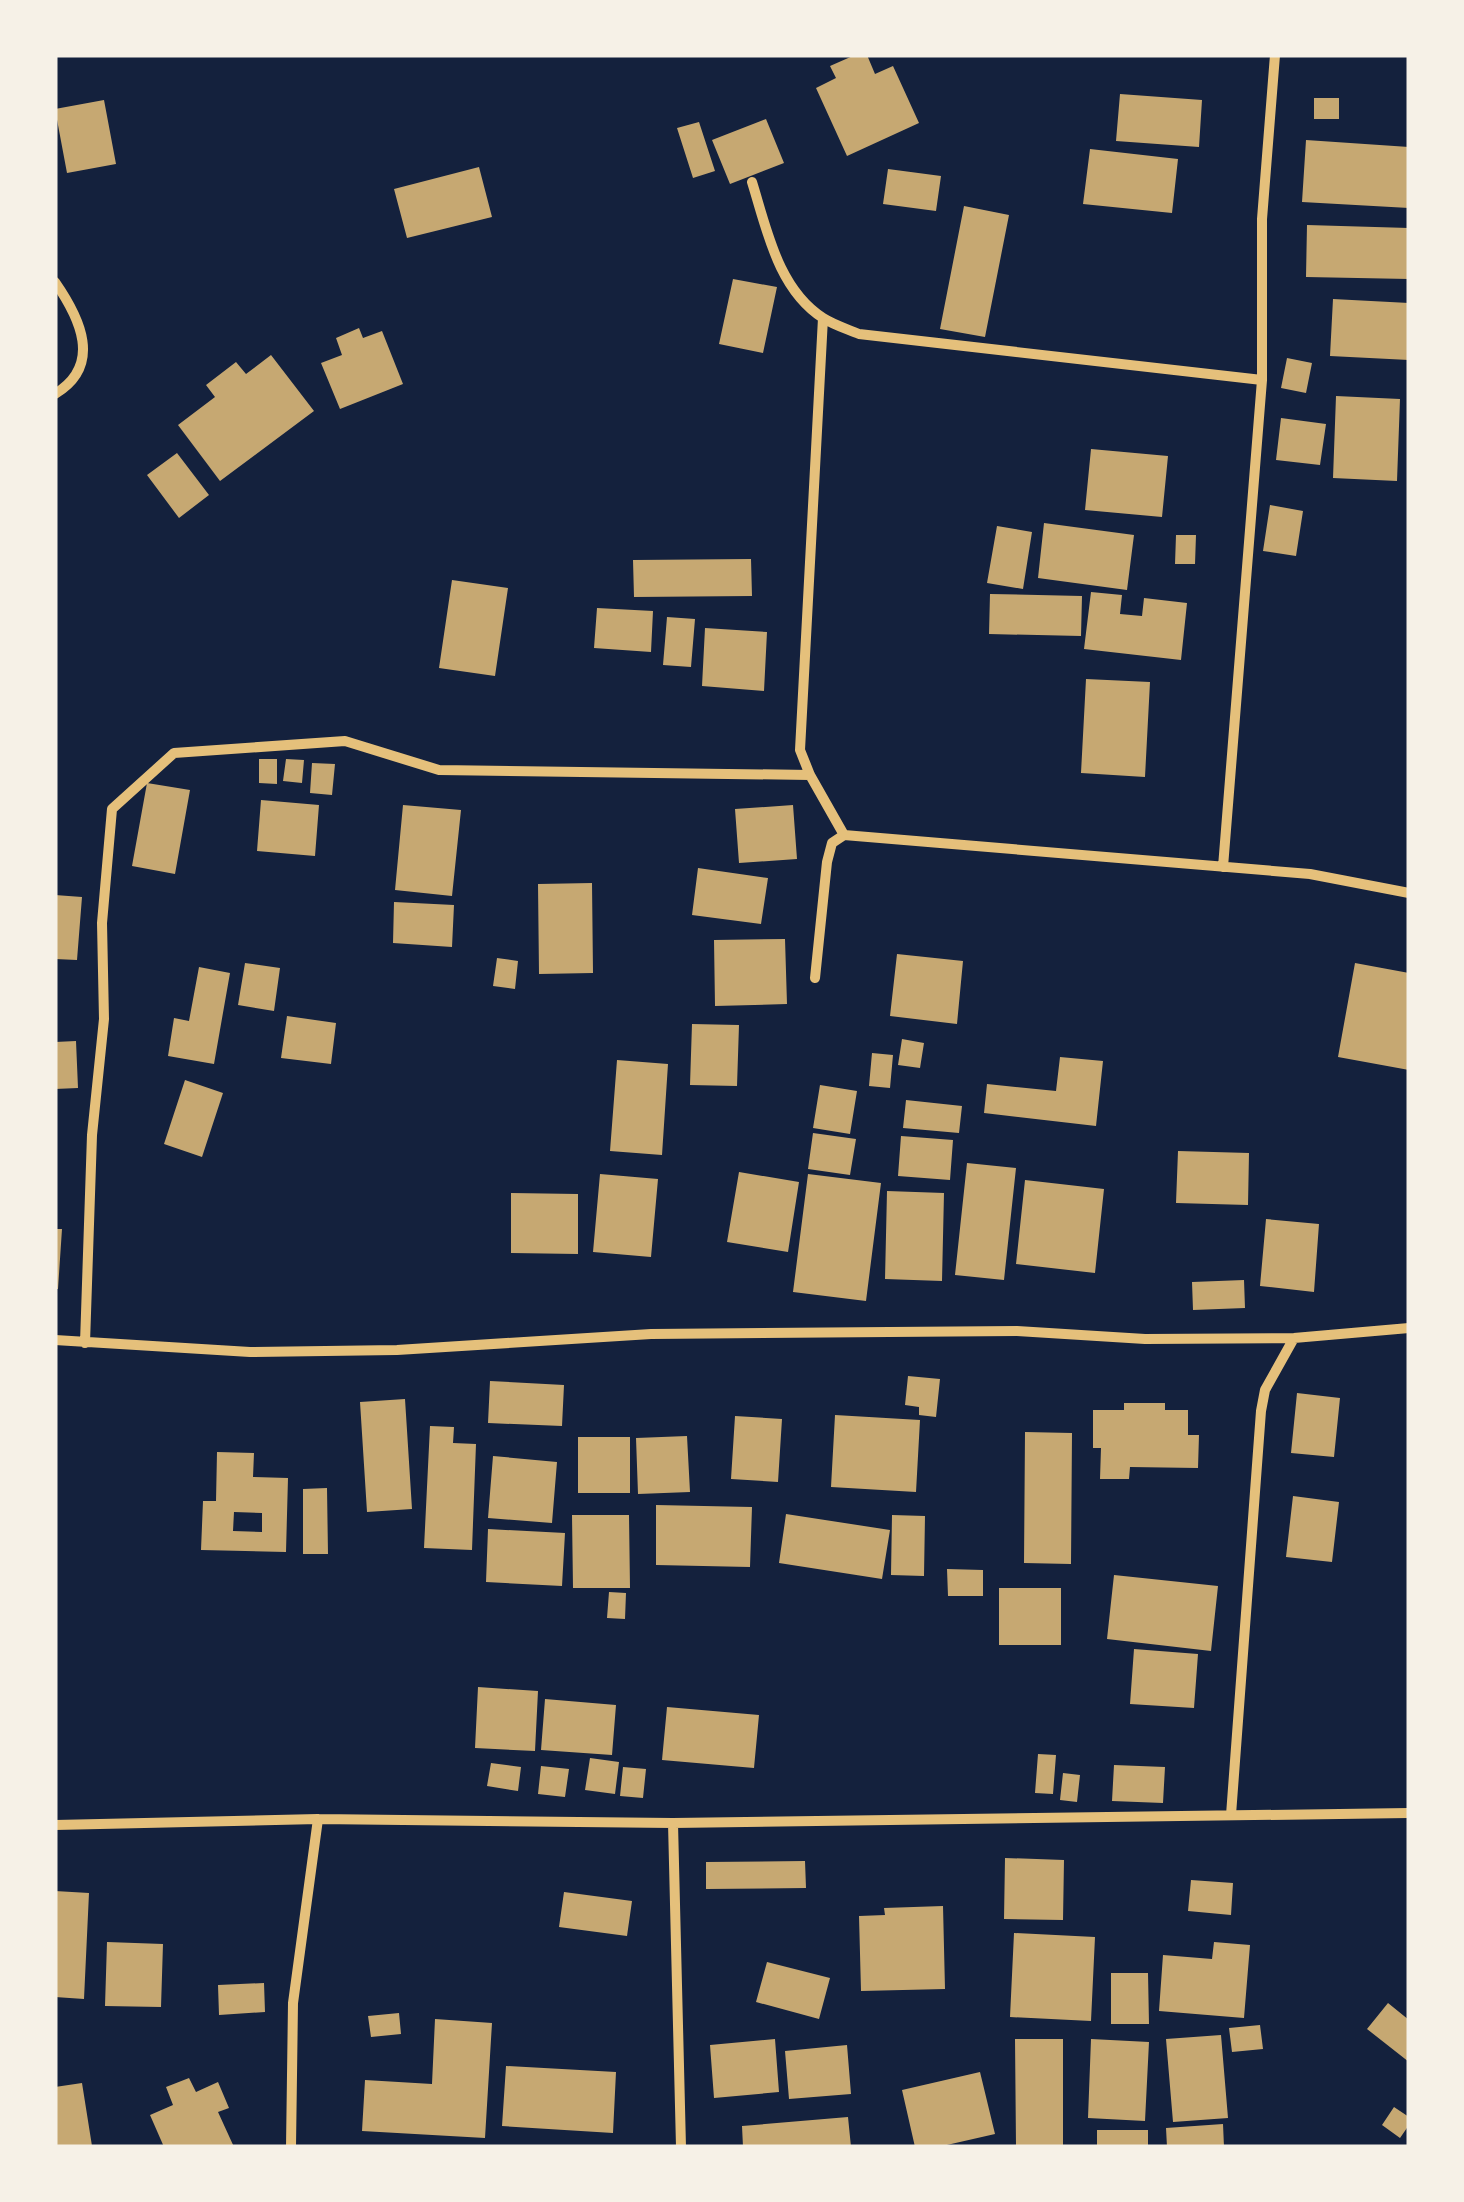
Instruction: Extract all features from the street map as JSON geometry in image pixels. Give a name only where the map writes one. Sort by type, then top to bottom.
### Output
[{"type":"street","points":[[1223,866],[1262,380],[1262,219],[1275,55]]},
{"type":"street","points":[[752,182],[779,265],[799,298],[824,318],[859,334],[1262,380]]},
{"type":"street","points":[[55,282],[74,308],[85,338],[70,385],[55,394]]},
{"type":"street","points":[[824,318],[800,750],[844,835]]},
{"type":"street","points":[[85,1343],[92,1135],[104,1019],[102,923],[112,809],[174,753],[345,741],[438,770],[810,775]]},
{"type":"street","points":[[815,978],[827,862],[832,844],[844,835],[1310,874],[1409,892]]},
{"type":"street","points":[[55,1340],[250,1352],[397,1350],[651,1334],[1017,1331],[1145,1339],[1294,1338],[1409,1328]]},
{"type":"street","points":[[1231,1815],[1261,1411],[1266,1390],[1294,1338]]},
{"type":"street","points":[[55,1826],[318,1820],[673,1824],[1409,1814]]},
{"type":"street","points":[[290,2147],[293,2004],[318,1820]]},
{"type":"street","points":[[673,1824],[682,2147]]},
{"type":"building","points":[[855,55],[867,55],[875,74],[893,66],[919,123],[847,156],[816,88],[836,78],[830,66]]},
{"type":"building","points":[[1120,94],[1202,100],[1199,147],[1116,141]]},
{"type":"building","points":[[1314,98],[1339,98],[1339,119],[1314,119]]},
{"type":"building","points":[[104,100],[116,164],[67,173],[55,109]]},
{"type":"building","points":[[766,119],[784,163],[730,184],[712,140]]},
{"type":"building","points":[[699,122],[715,171],[693,178],[677,128]]},
{"type":"building","points":[[1306,140],[1409,147],[1409,208],[1302,202]]},
{"type":"building","points":[[1090,149],[1178,159],[1172,213],[1083,204]]},
{"type":"building","points":[[479,167],[492,217],[407,238],[394,189]]},
{"type":"building","points":[[888,169],[941,176],[936,211],[883,204]]},
{"type":"building","points":[[964,206],[1009,215],[985,337],[940,329]]},
{"type":"building","points":[[1307,225],[1409,228],[1409,279],[1306,277]]},
{"type":"building","points":[[733,279],[777,287],[763,353],[719,344]]},
{"type":"building","points":[[1333,299],[1409,303],[1409,360],[1330,356]]},
{"type":"building","points":[[359,328],[363,338],[382,331],[403,384],[340,409],[321,363],[342,355],[336,338]]},
{"type":"building","points":[[271,355],[314,411],[220,481],[178,425],[215,397],[206,385],[236,362],[246,374]]},
{"type":"building","points":[[1287,358],[1312,363],[1306,393],[1281,388]]},
{"type":"building","points":[[1336,396],[1400,399],[1397,481],[1333,478]]},
{"type":"building","points":[[1281,418],[1326,424],[1320,465],[1276,460]]},
{"type":"building","points":[[1091,449],[1168,456],[1162,517],[1085,510]]},
{"type":"building","points":[[177,453],[209,495],[179,518],[147,475]]},
{"type":"building","points":[[1270,505],[1303,511],[1296,556],[1263,551]]},
{"type":"building","points":[[1044,523],[1134,535],[1127,590],[1038,578]]},
{"type":"building","points":[[997,526],[1032,532],[1023,589],[987,583]]},
{"type":"building","points":[[1176,535],[1196,535],[1195,564],[1175,564]]},
{"type":"building","points":[[751,559],[752,596],[634,597],[633,560]]},
{"type":"building","points":[[452,580],[508,588],[495,676],[439,668]]},
{"type":"building","points":[[1091,592],[1122,595],[1120,614],[1142,616],[1144,598],[1187,603],[1181,660],[1084,649]]},
{"type":"building","points":[[990,594],[1082,596],[1081,636],[989,634]]},
{"type":"building","points":[[597,608],[653,611],[651,652],[594,648]]},
{"type":"building","points":[[667,617],[695,619],[691,667],[663,665]]},
{"type":"building","points":[[705,628],[767,632],[764,691],[702,686]]},
{"type":"building","points":[[1086,679],[1150,682],[1145,777],[1081,773]]},
{"type":"building","points":[[259,759],[277,759],[277,784],[259,783]]},
{"type":"building","points":[[286,759],[304,760],[302,783],[283,781]]},
{"type":"building","points":[[312,763],[335,764],[332,795],[310,793]]},
{"type":"building","points":[[147,783],[190,790],[175,874],[132,866]]},
{"type":"building","points":[[261,800],[319,805],[315,856],[257,851]]},
{"type":"building","points":[[403,805],[461,810],[452,896],[395,890]]},
{"type":"building","points":[[793,805],[797,859],[739,863],[735,809]]},
{"type":"building","points":[[698,868],[768,878],[761,924],[692,915]]},
{"type":"building","points":[[592,883],[593,973],[539,974],[538,884]]},
{"type":"building","points":[[55,895],[82,897],[77,960],[55,959]]},
{"type":"building","points":[[394,902],[454,905],[452,947],[393,943]]},
{"type":"building","points":[[785,939],[787,1004],[715,1006],[714,940]]},
{"type":"building","points":[[897,954],[963,961],[957,1024],[890,1016]]},
{"type":"building","points":[[497,958],[518,961],[515,989],[493,986]]},
{"type":"building","points":[[245,963],[280,968],[274,1011],[238,1005]]},
{"type":"building","points":[[1355,963],[1409,973],[1409,1070],[1338,1057]]},
{"type":"building","points":[[199,967],[230,973],[214,1064],[168,1056],[174,1018],[189,1021]]},
{"type":"building","points":[[287,1016],[336,1023],[331,1064],[281,1058]]},
{"type":"building","points":[[692,1024],[739,1025],[737,1086],[690,1085]]},
{"type":"building","points":[[902,1039],[924,1043],[920,1068],[898,1065]]},
{"type":"building","points":[[76,1041],[78,1088],[55,1089],[55,1042]]},
{"type":"building","points":[[872,1053],[893,1055],[890,1088],[869,1086]]},
{"type":"building","points":[[1060,1057],[1103,1061],[1096,1126],[984,1113],[987,1084],[1056,1091]]},
{"type":"building","points":[[617,1060],[668,1064],[662,1155],[610,1151]]},
{"type":"building","points":[[185,1080],[223,1093],[202,1157],[164,1144]]},
{"type":"building","points":[[820,1085],[857,1091],[850,1134],[813,1128]]},
{"type":"building","points":[[906,1100],[962,1106],[959,1133],[903,1128]]},
{"type":"building","points":[[813,1133],[856,1139],[850,1175],[808,1169]]},
{"type":"building","points":[[901,1136],[953,1140],[950,1180],[898,1176]]},
{"type":"building","points":[[1178,1151],[1249,1153],[1248,1205],[1176,1203]]},
{"type":"building","points":[[967,1163],[1016,1168],[1004,1280],[955,1275]]},
{"type":"building","points":[[739,1172],[799,1182],[788,1252],[727,1242]]},
{"type":"building","points":[[600,1174],[658,1179],[651,1257],[593,1252]]},
{"type":"building","points":[[808,1174],[881,1183],[866,1301],[793,1292]]},
{"type":"building","points":[[1025,1180],[1104,1189],[1095,1273],[1016,1264]]},
{"type":"building","points":[[887,1191],[944,1193],[942,1281],[885,1279]]},
{"type":"building","points":[[511,1193],[578,1194],[578,1254],[511,1253]]},
{"type":"building","points":[[1266,1219],[1319,1224],[1314,1292],[1260,1286]]},
{"type":"building","points":[[55,1229],[62,1229],[58,1289],[55,1289]]},
{"type":"building","points":[[1244,1280],[1245,1308],[1193,1310],[1192,1282]]},
{"type":"building","points":[[908,1376],[940,1379],[936,1417],[919,1415],[919,1407],[905,1405]]},
{"type":"building","points":[[490,1381],[564,1385],[562,1426],[488,1423]]},
{"type":"building","points":[[1297,1393],[1340,1398],[1334,1457],[1291,1453]]},
{"type":"building","points":[[405,1399],[412,1509],[367,1512],[360,1402]]},
{"type":"building","points":[[1124,1403],[1165,1403],[1165,1410],[1188,1410],[1188,1435],[1199,1435],[1198,1468],[1130,1467],[1129,1479],[1100,1479],[1101,1448],[1093,1448],[1093,1410],[1124,1410]]},
{"type":"building","points":[[835,1415],[920,1420],[916,1492],[831,1487]]},
{"type":"building","points":[[735,1416],[782,1419],[778,1482],[731,1479]]},
{"type":"building","points":[[430,1426],[454,1427],[453,1443],[476,1444],[472,1550],[424,1548]]},
{"type":"building","points":[[1025,1432],[1072,1433],[1071,1564],[1024,1563]]},
{"type":"building","points":[[687,1436],[690,1492],[638,1494],[636,1438]]},
{"type":"building","points":[[578,1437],[630,1437],[630,1493],[578,1493]]},
{"type":"building","points":[[217,1452],[254,1453],[253,1477],[288,1478],[286,1552],[201,1550],[203,1501],[216,1501]],"holes":[[[234,1512],[262,1513],[262,1532],[233,1531]]]},
{"type":"building","points":[[493,1456],[557,1462],[552,1523],[488,1518]]},
{"type":"building","points":[[327,1488],[328,1554],[303,1554],[303,1489]]},
{"type":"building","points":[[1293,1496],[1339,1502],[1332,1562],[1286,1557]]},
{"type":"building","points":[[656,1505],[752,1507],[750,1567],[656,1565]]},
{"type":"building","points":[[786,1514],[890,1530],[882,1579],[779,1563]]},
{"type":"building","points":[[572,1515],[629,1515],[630,1588],[573,1588]]},
{"type":"building","points":[[892,1515],[925,1516],[924,1576],[891,1575]]},
{"type":"building","points":[[488,1529],[565,1533],[562,1586],[486,1582]]},
{"type":"building","points":[[947,1569],[983,1570],[983,1596],[948,1596]]},
{"type":"building","points":[[1114,1575],[1218,1586],[1211,1651],[1107,1639]]},
{"type":"building","points":[[999,1588],[1061,1588],[1061,1645],[999,1645]]},
{"type":"building","points":[[609,1592],[626,1593],[625,1619],[607,1618]]},
{"type":"building","points":[[1134,1649],[1198,1654],[1194,1708],[1130,1704]]},
{"type":"building","points":[[478,1687],[538,1691],[535,1751],[475,1748]]},
{"type":"building","points":[[545,1699],[616,1705],[612,1755],[541,1750]]},
{"type":"building","points":[[667,1707],[759,1715],[754,1768],[662,1760]]},
{"type":"building","points":[[1038,1754],[1056,1755],[1053,1794],[1035,1793]]},
{"type":"building","points":[[590,1758],[619,1762],[615,1794],[585,1790]]},
{"type":"building","points":[[491,1763],[521,1767],[518,1791],[487,1786]]},
{"type":"building","points":[[1114,1765],[1165,1767],[1163,1803],[1112,1801]]},
{"type":"building","points":[[541,1766],[569,1769],[565,1797],[538,1794]]},
{"type":"building","points":[[623,1767],[646,1769],[643,1798],[620,1796]]},
{"type":"building","points":[[1063,1773],[1080,1775],[1077,1802],[1060,1800]]},
{"type":"building","points":[[1005,1858],[1064,1860],[1063,1920],[1004,1919]]},
{"type":"building","points":[[805,1861],[806,1888],[706,1889],[706,1862]]},
{"type":"building","points":[[1191,1880],[1233,1883],[1231,1915],[1188,1911]]},
{"type":"building","points":[[55,1891],[89,1893],[84,1999],[55,1997]]},
{"type":"building","points":[[564,1892],[632,1901],[627,1936],[559,1927]]},
{"type":"building","points":[[943,1906],[945,1989],[861,1991],[859,1916],[885,1915],[884,1908]]},
{"type":"building","points":[[1014,1933],[1095,1937],[1091,2021],[1010,2017]]},
{"type":"building","points":[[107,1942],[163,1944],[161,2007],[105,2006]]},
{"type":"building","points":[[1214,1942],[1250,1945],[1244,2018],[1159,2011],[1163,1955],[1212,1959]]},
{"type":"building","points":[[767,1962],[830,1978],[819,2019],[756,2002]]},
{"type":"building","points":[[1111,1973],[1148,1973],[1149,2024],[1111,2024]]},
{"type":"building","points":[[264,1983],[265,2012],[219,2015],[218,1985]]},
{"type":"building","points":[[1388,2003],[1409,2020],[1409,2062],[1367,2029]]},
{"type":"building","points":[[399,2013],[401,2034],[371,2037],[368,2016]]},
{"type":"building","points":[[435,2019],[492,2023],[485,2138],[362,2131],[365,2080],[432,2084]]},
{"type":"building","points":[[1260,2025],[1263,2049],[1232,2052],[1229,2028]]},
{"type":"building","points":[[1221,2035],[1228,2118],[1173,2122],[1166,2039]]},
{"type":"building","points":[[775,2039],[779,2092],[714,2098],[710,2045]]},
{"type":"building","points":[[1015,2039],[1063,2039],[1063,2147],[1016,2147]]},
{"type":"building","points":[[1091,2039],[1149,2042],[1145,2121],[1088,2118]]},
{"type":"building","points":[[847,2045],[851,2094],[789,2099],[785,2051]]},
{"type":"building","points":[[506,2066],[616,2072],[613,2133],[502,2126]]},
{"type":"building","points":[[980,2072],[995,2134],[938,2147],[915,2147],[902,2090]]},
{"type":"building","points":[[189,2078],[196,2092],[218,2082],[229,2108],[218,2112],[234,2147],[164,2147],[150,2115],[173,2105],[166,2087]]},
{"type":"building","points":[[82,2083],[92,2146],[55,2147],[55,2087]]},
{"type":"building","points":[[1394,2107],[1409,2117],[1409,2125],[1400,2138],[1382,2125]]},
{"type":"building","points":[[848,2117],[851,2147],[743,2147],[742,2126]]},
{"type":"building","points":[[1223,2124],[1224,2147],[1167,2147],[1166,2128]]},
{"type":"building","points":[[1097,2130],[1148,2130],[1148,2147],[1097,2147]]}]
